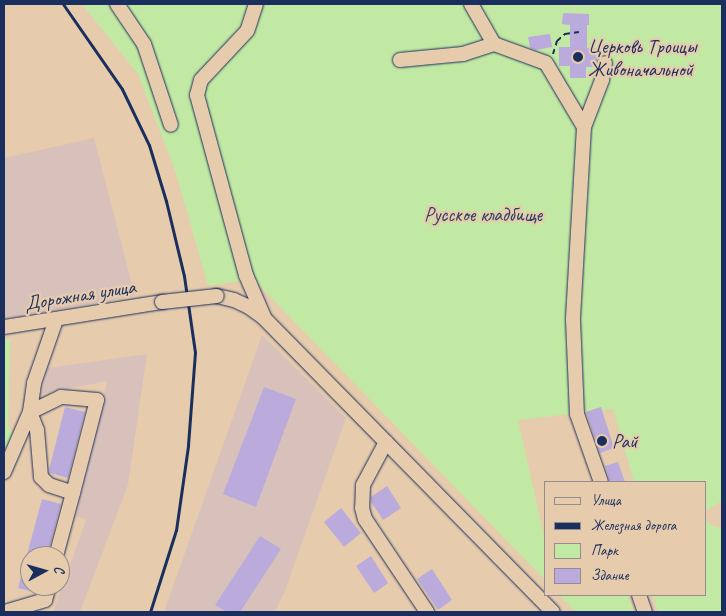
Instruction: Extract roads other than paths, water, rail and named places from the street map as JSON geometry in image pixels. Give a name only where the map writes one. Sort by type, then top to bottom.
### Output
[{"type":"street","points":[[117,4],[144,44],[171,125]]},
{"type":"street","points":[[256,4],[247,31],[201,80],[197,95],[246,274],[264,318],[553,612]]},
{"type":"street","points":[[472,4],[494,44]]},
{"type":"street","points":[[400,60],[463,54],[494,44],[546,63],[584,127]]},
{"type":"street","points":[[600,481],[578,414],[573,320],[584,127],[602,80],[605,63]]},
{"type":"street","name":"Дорожная улица","points":[[4,327],[162,302],[217,296],[250,306],[264,318]]},
{"type":"street","points":[[4,472],[30,412],[34,383],[56,320]]},
{"type":"street","points":[[30,412],[61,397],[97,400],[59,546]]},
{"type":"street","points":[[30,412],[37,430],[38,468],[41,477],[49,485],[73,493]]},
{"type":"street","points":[[386,442],[363,486],[362,508],[365,519],[427,612]]},
{"type":"street","points":[[5,611],[45,600],[46,596]]},
{"type":"street","points":[[639,596],[645,612]]},
{"type":"railway","points":[[63,4],[122,89],[149,145],[166,201],[184,276],[195,352],[188,446],[176,530],[150,612]]},
{"type":"place","name":"Церковь Троицы Живоначальной","points":[[578,57]]},
{"type":"place","name":"Рай","points":[[602,441]]},
{"type":"park label","name":"Русское кладбище","points":[[483,214]]}]
